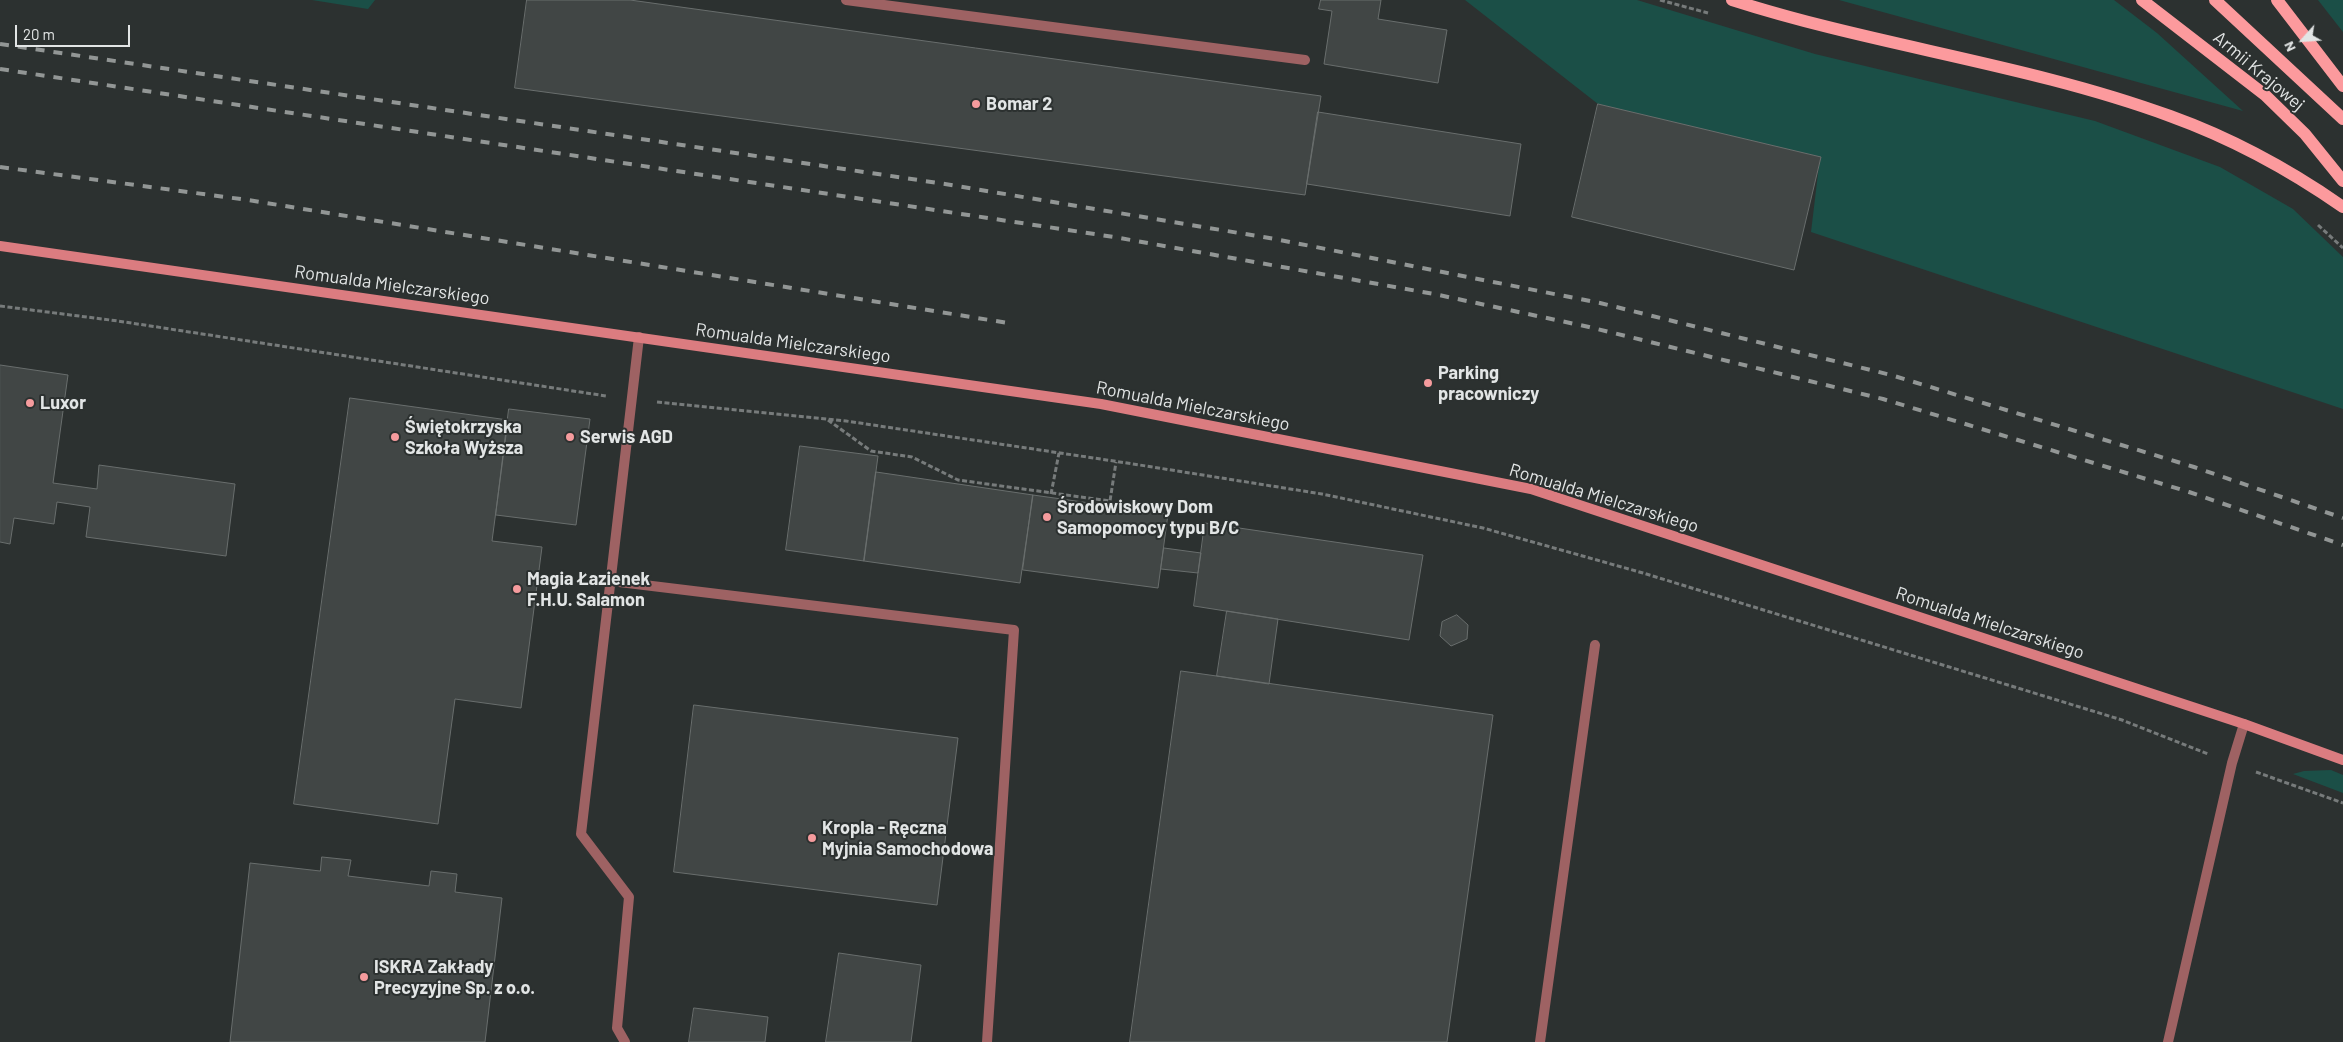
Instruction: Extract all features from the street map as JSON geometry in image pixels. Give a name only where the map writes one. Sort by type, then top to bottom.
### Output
[{"type":"main road","points":[[1732,0],[2067,85],[2170,116],[2248,151],[2316,188],[2343,207]]},
{"type":"main road","name":"Armii Krajowej","points":[[2142,0],[2265,95],[2305,134],[2343,181]]},
{"type":"main road","name":"Armii Krajowej","points":[[2215,0],[2343,118]]},
{"type":"main road","points":[[2276,0],[2343,86]]},
{"type":"street","name":"Romualda Mielczarskiego","points":[[0,246],[1101,404],[1531,489],[2244,724],[2343,760]]},
{"type":"lane","points":[[846,0],[1305,60]]},
{"type":"lane","points":[[625,1042],[616,1028],[629,897],[581,834],[639,337]]},
{"type":"lane","points":[[611,581],[1014,630],[987,1042]]},
{"type":"lane","points":[[1540,1042],[1595,645]]},
{"type":"lane","points":[[2168,1042],[2232,763],[2244,724]]},
{"type":"path","points":[[1660,0],[1717,16]]},
{"type":"path","points":[[2314,221],[2343,248]]},
{"type":"path","points":[[0,306],[127,323],[584,394],[828,419],[1059,453],[1322,494],[1483,528],[1643,573],[2122,720],[2232,763],[2343,803]]},
{"type":"path","points":[[828,419],[871,451],[912,457],[958,480],[1110,501],[1116,462]]},
{"type":"path","points":[[1052,494],[1059,453]]},
{"type":"green space","points":[[312,0],[375,0],[368,9]]},
{"type":"green space","points":[[1465,0],[1637,0],[1815,54],[2095,121],[2220,167],[2293,209],[2343,257],[2343,409],[1811,232],[1820,157],[1598,104]]},
{"type":"green space","points":[[1839,0],[2114,0],[2157,33],[2243,111]]},
{"type":"green space","points":[[2318,0],[2343,0],[2343,32]]},
{"type":"green space","points":[[2331,770],[2343,775],[2343,793],[2293,774],[2304,771]]},
{"type":"building","name":"Bomar 2","points":[[527,0],[630,0],[1321,96],[1305,195],[515,88]]},
{"type":"building","points":[[1321,0],[1381,0],[1378,19],[1447,30],[1438,83],[1324,64],[1332,11],[1319,9]]},
{"type":"building","points":[[1598,104],[1821,157],[1794,270],[1572,217]]},
{"type":"building","points":[[1318,112],[1521,144],[1510,216],[1307,184]]},
{"type":"building","points":[[0,365],[68,375],[53,483],[97,489],[99,465],[235,484],[226,556],[86,537],[90,507],[57,502],[54,524],[14,518],[10,544],[0,542]]},
{"type":"building","points":[[350,398],[508,420],[492,541],[542,547],[521,708],[455,699],[438,824],[294,804]]},
{"type":"building","points":[[509,409],[590,419],[576,525],[496,515]]},
{"type":"building","points":[[800,446],[878,456],[864,561],[786,550]]},
{"type":"building","points":[[876,472],[1033,495],[1020,583],[864,561]]},
{"type":"building","points":[[1033,495],[1168,514],[1158,588],[1023,570]]},
{"type":"building","points":[[1205,523],[1423,555],[1409,640],[1194,606]]},
{"type":"building","points":[[1164,548],[1201,553],[1198,573],[1161,569]]},
{"type":"building","points":[[1227,611],[1278,619],[1269,684],[1217,676]]},
{"type":"building","points":[[1457,615],[1468,625],[1467,639],[1451,646],[1440,636],[1442,622]]},
{"type":"building","points":[[1181,671],[1493,715],[1447,1042],[1130,1042]]},
{"type":"building","name":"Kropla - Ręczna Myjnia Samochodowa","points":[[694,705],[958,738],[937,905],[674,872]]},
{"type":"building","points":[[322,857],[351,860],[348,876],[429,886],[431,871],[457,874],[455,892],[502,898],[485,1042],[230,1042],[250,863],[320,871]]},
{"type":"building","points":[[839,953],[921,965],[911,1042],[826,1042]]},
{"type":"building","points":[[694,1008],[768,1017],[765,1042],[689,1042]]},
{"type":"railway","points":[[0,44],[945,184],[1275,239],[1600,303],[1891,375],[2194,467],[2343,518]]},
{"type":"railway","points":[[0,69],[1114,237],[1434,294],[1589,327],[1883,399],[2189,492],[2343,545]]},
{"type":"railway","points":[[0,167],[248,200],[1008,323]]},
{"type":"place","name":"Bomar 2","points":[[976,104]]},
{"type":"place","name":"Parking pracowniczy","points":[[1428,383]]},
{"type":"place","name":"Luxor","points":[[30,403]]},
{"type":"place","name":"Świętokrzyska Szkoła Wyższa","points":[[395,437]]},
{"type":"place","name":"Serwis AGD","points":[[570,437]]},
{"type":"place","name":"Środowiskowy Dom Samopomocy typu B/C","points":[[1047,517]]},
{"type":"place","name":"Magia Łazienek F.H.U. Salamon","points":[[517,589]]},
{"type":"place","name":"Kropla - Ręczna Myjnia Samochodowa","points":[[812,838]]},
{"type":"place","name":"ISKRA Zakłady Precyzyjne Sp. z o.o.","points":[[364,977]]}]
